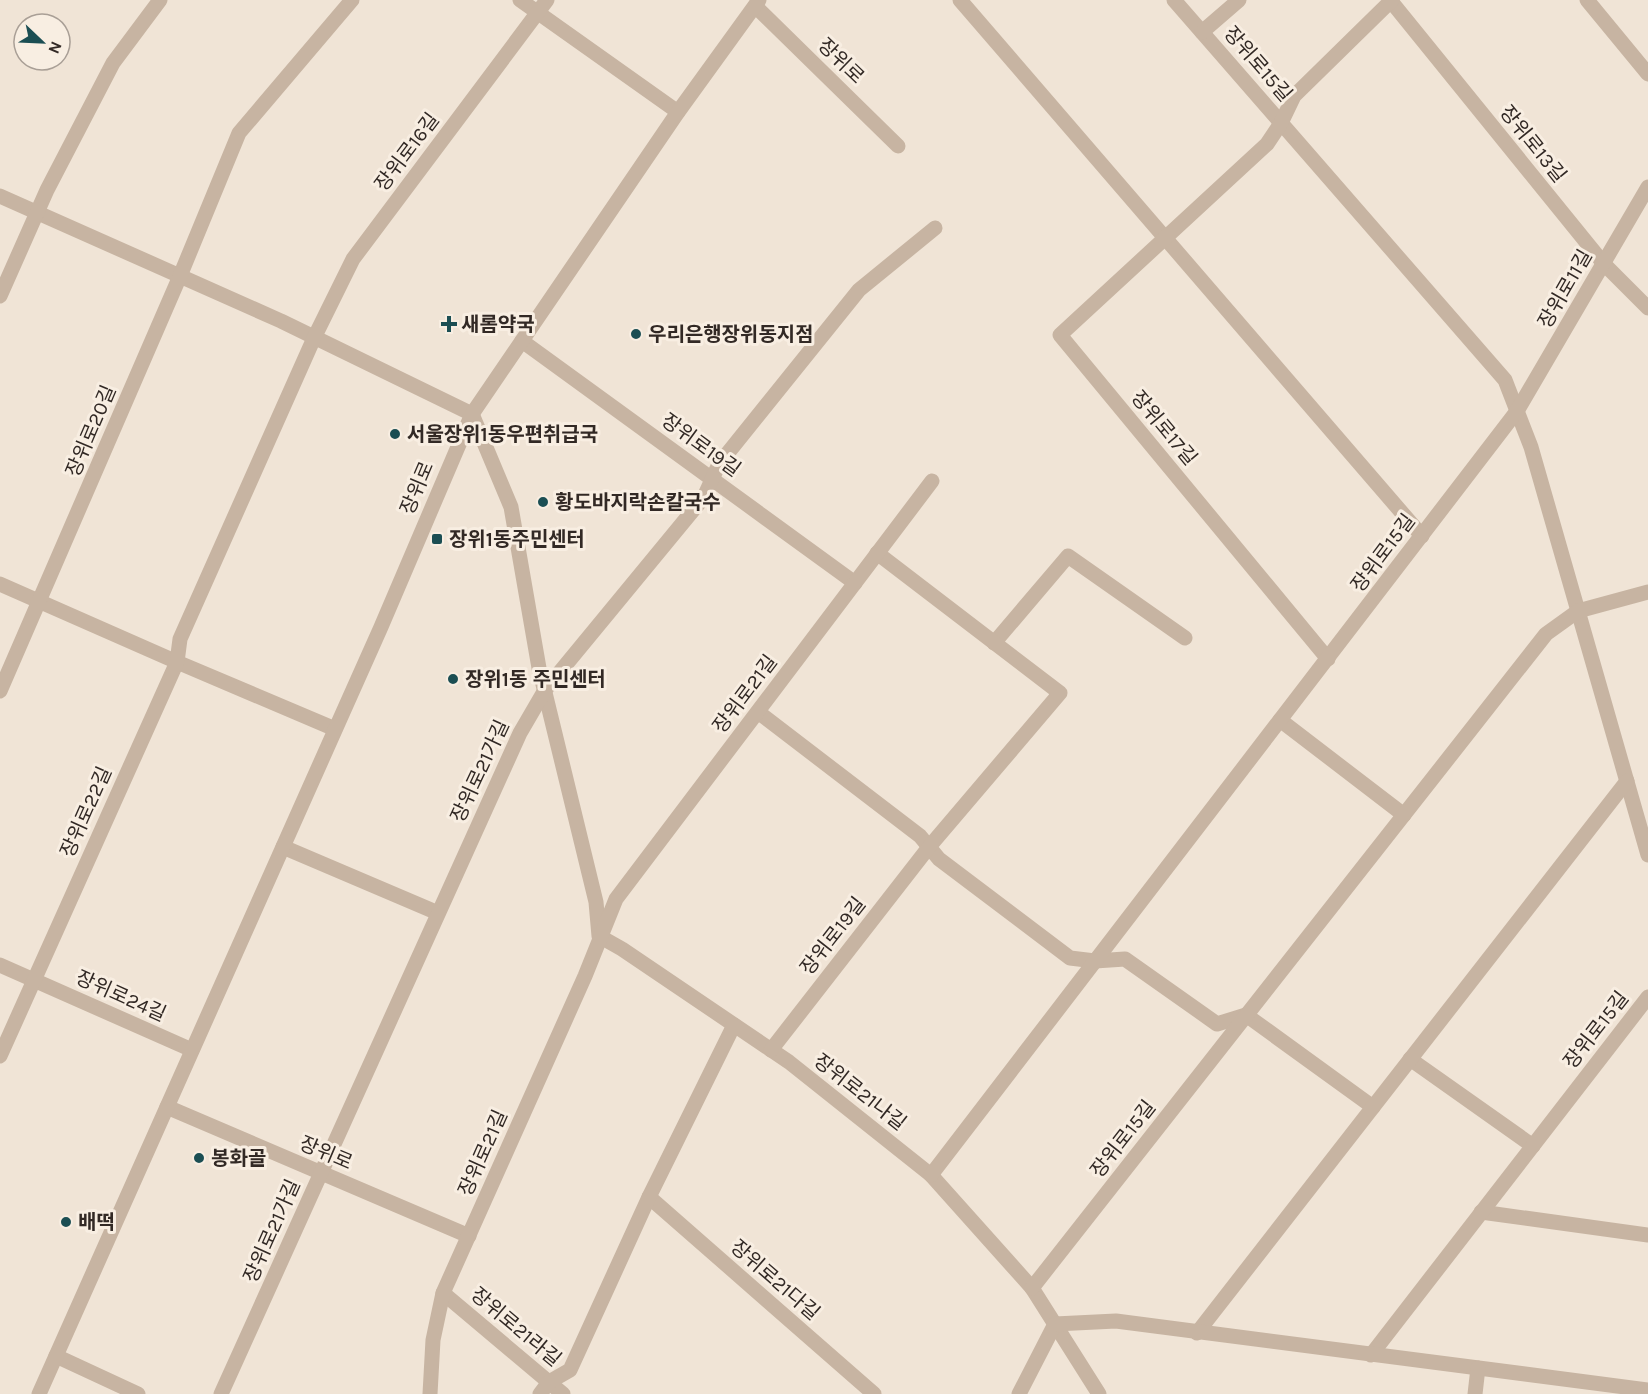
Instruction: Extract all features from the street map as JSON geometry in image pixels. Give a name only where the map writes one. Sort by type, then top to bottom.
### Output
[{"type":"street","points":[[0,296],[47,190],[113,63],[160,0]]},
{"type":"street","points":[[180,276],[239,133],[352,0]]},
{"type":"street","points":[[520,0],[678,112]]},
{"type":"street","name":"장위로16길","points":[[314,338],[352,259],[547,0]]},
{"type":"street","points":[[960,0],[1422,536]]},
{"type":"street","name":"장위로15길","points":[[1174,0],[1505,380],[1531,447],[1648,855]]},
{"type":"street","name":"장위로15길","points":[[1202,32],[1239,0]]},
{"type":"street","points":[[1281,123],[1294,96],[1391,0]]},
{"type":"street","name":"장위로13길","points":[[1391,0],[1604,264],[1648,308]]},
{"type":"street","points":[[1587,0],[1648,74]]},
{"type":"street","name":"장위로","points":[[39,1394],[335,729],[472,414],[678,112],[757,3],[898,146]]},
{"type":"street","name":"장위로15길","points":[[1166,237],[1267,144],[1281,123]]},
{"type":"street","name":"장위로11길","points":[[1517,411],[1648,187]]},
{"type":"street","points":[[0,196],[180,276],[472,414]]},
{"type":"street","name":"장위로21가길","points":[[221,1394],[520,733],[544,690],[704,496],[719,464],[859,290],[935,228]]},
{"type":"street","name":"장위로17길","points":[[1166,237],[1060,335],[1328,659]]},
{"type":"street","name":"장위로20길","points":[[40,602],[180,276]]},
{"type":"street","points":[[177,662],[180,639],[314,338]]},
{"type":"street","name":"장위로19길","points":[[522,341],[855,583]]},
{"type":"street","name":"장위로15길","points":[[931,1175],[1517,411]]},
{"type":"street","name":"장위로21길","points":[[472,414],[511,507],[539,668],[596,902],[600,936]]},
{"type":"street","name":"장위로21길","points":[[430,1394],[433,1340],[443,1293],[585,976],[616,900],[932,481]]},
{"type":"street","name":"장위로19길","points":[[771,1050],[929,847],[1060,693],[877,553]]},
{"type":"street","points":[[994,643],[1068,556],[1185,638]]},
{"type":"street","points":[[0,584],[335,729]]},
{"type":"street","name":"장위로15길","points":[[1032,1288],[1546,634],[1578,611],[1648,592]]},
{"type":"street","points":[[0,691],[40,602]]},
{"type":"street","name":"장위로22길","points":[[33,980],[177,662]]},
{"type":"street","points":[[758,712],[920,836],[939,859],[1070,958],[1095,961],[1125,959],[1216,1024],[1246,1016],[1372,1107]]},
{"type":"street","points":[[1280,720],[1404,815]]},
{"type":"street","points":[[1197,1333],[1627,781]]},
{"type":"street","points":[[282,847],[438,913]]},
{"type":"street","name":"장위로21나길","points":[[600,936],[622,948],[771,1050],[931,1175],[1032,1288],[1099,1394]]},
{"type":"street","name":"장위로24길","points":[[0,965],[192,1050]]},
{"type":"street","points":[[0,1056],[33,980]]},
{"type":"street","name":"장위로15길","points":[[1371,1355],[1648,997]]},
{"type":"street","points":[[544,1388],[570,1370],[649,1197],[734,1024]]},
{"type":"street","points":[[1410,1059],[1533,1146]]},
{"type":"street","name":"장위로","points":[[167,1107],[468,1236]]},
{"type":"street","name":"장위로21다길","points":[[649,1197],[874,1394]]},
{"type":"street","points":[[1481,1212],[1648,1235]]},
{"type":"street","name":"장위로21라길","points":[[443,1293],[544,1388],[563,1394]]},
{"type":"street","points":[[1018,1394],[1055,1324],[1116,1322],[1648,1390]]},
{"type":"street","points":[[56,1356],[138,1394]]},
{"type":"street","points":[[1475,1394],[1478,1368]]},
{"type":"place","name":"새롬약국","points":[[449,324]]},
{"type":"place","name":"우리은행장위동지점","points":[[636,334]]},
{"type":"place","name":"서울장위1동우편취급국","points":[[395,434]]},
{"type":"place","name":"황도바지락손칼국수","points":[[543,502]]},
{"type":"place","name":"장위1동주민센터","points":[[437,539]]},
{"type":"place","name":"장위1동 주민센터","points":[[453,679]]},
{"type":"place","name":"봉화골","points":[[199,1158]]},
{"type":"place","name":"배떡","points":[[66,1222]]}]
